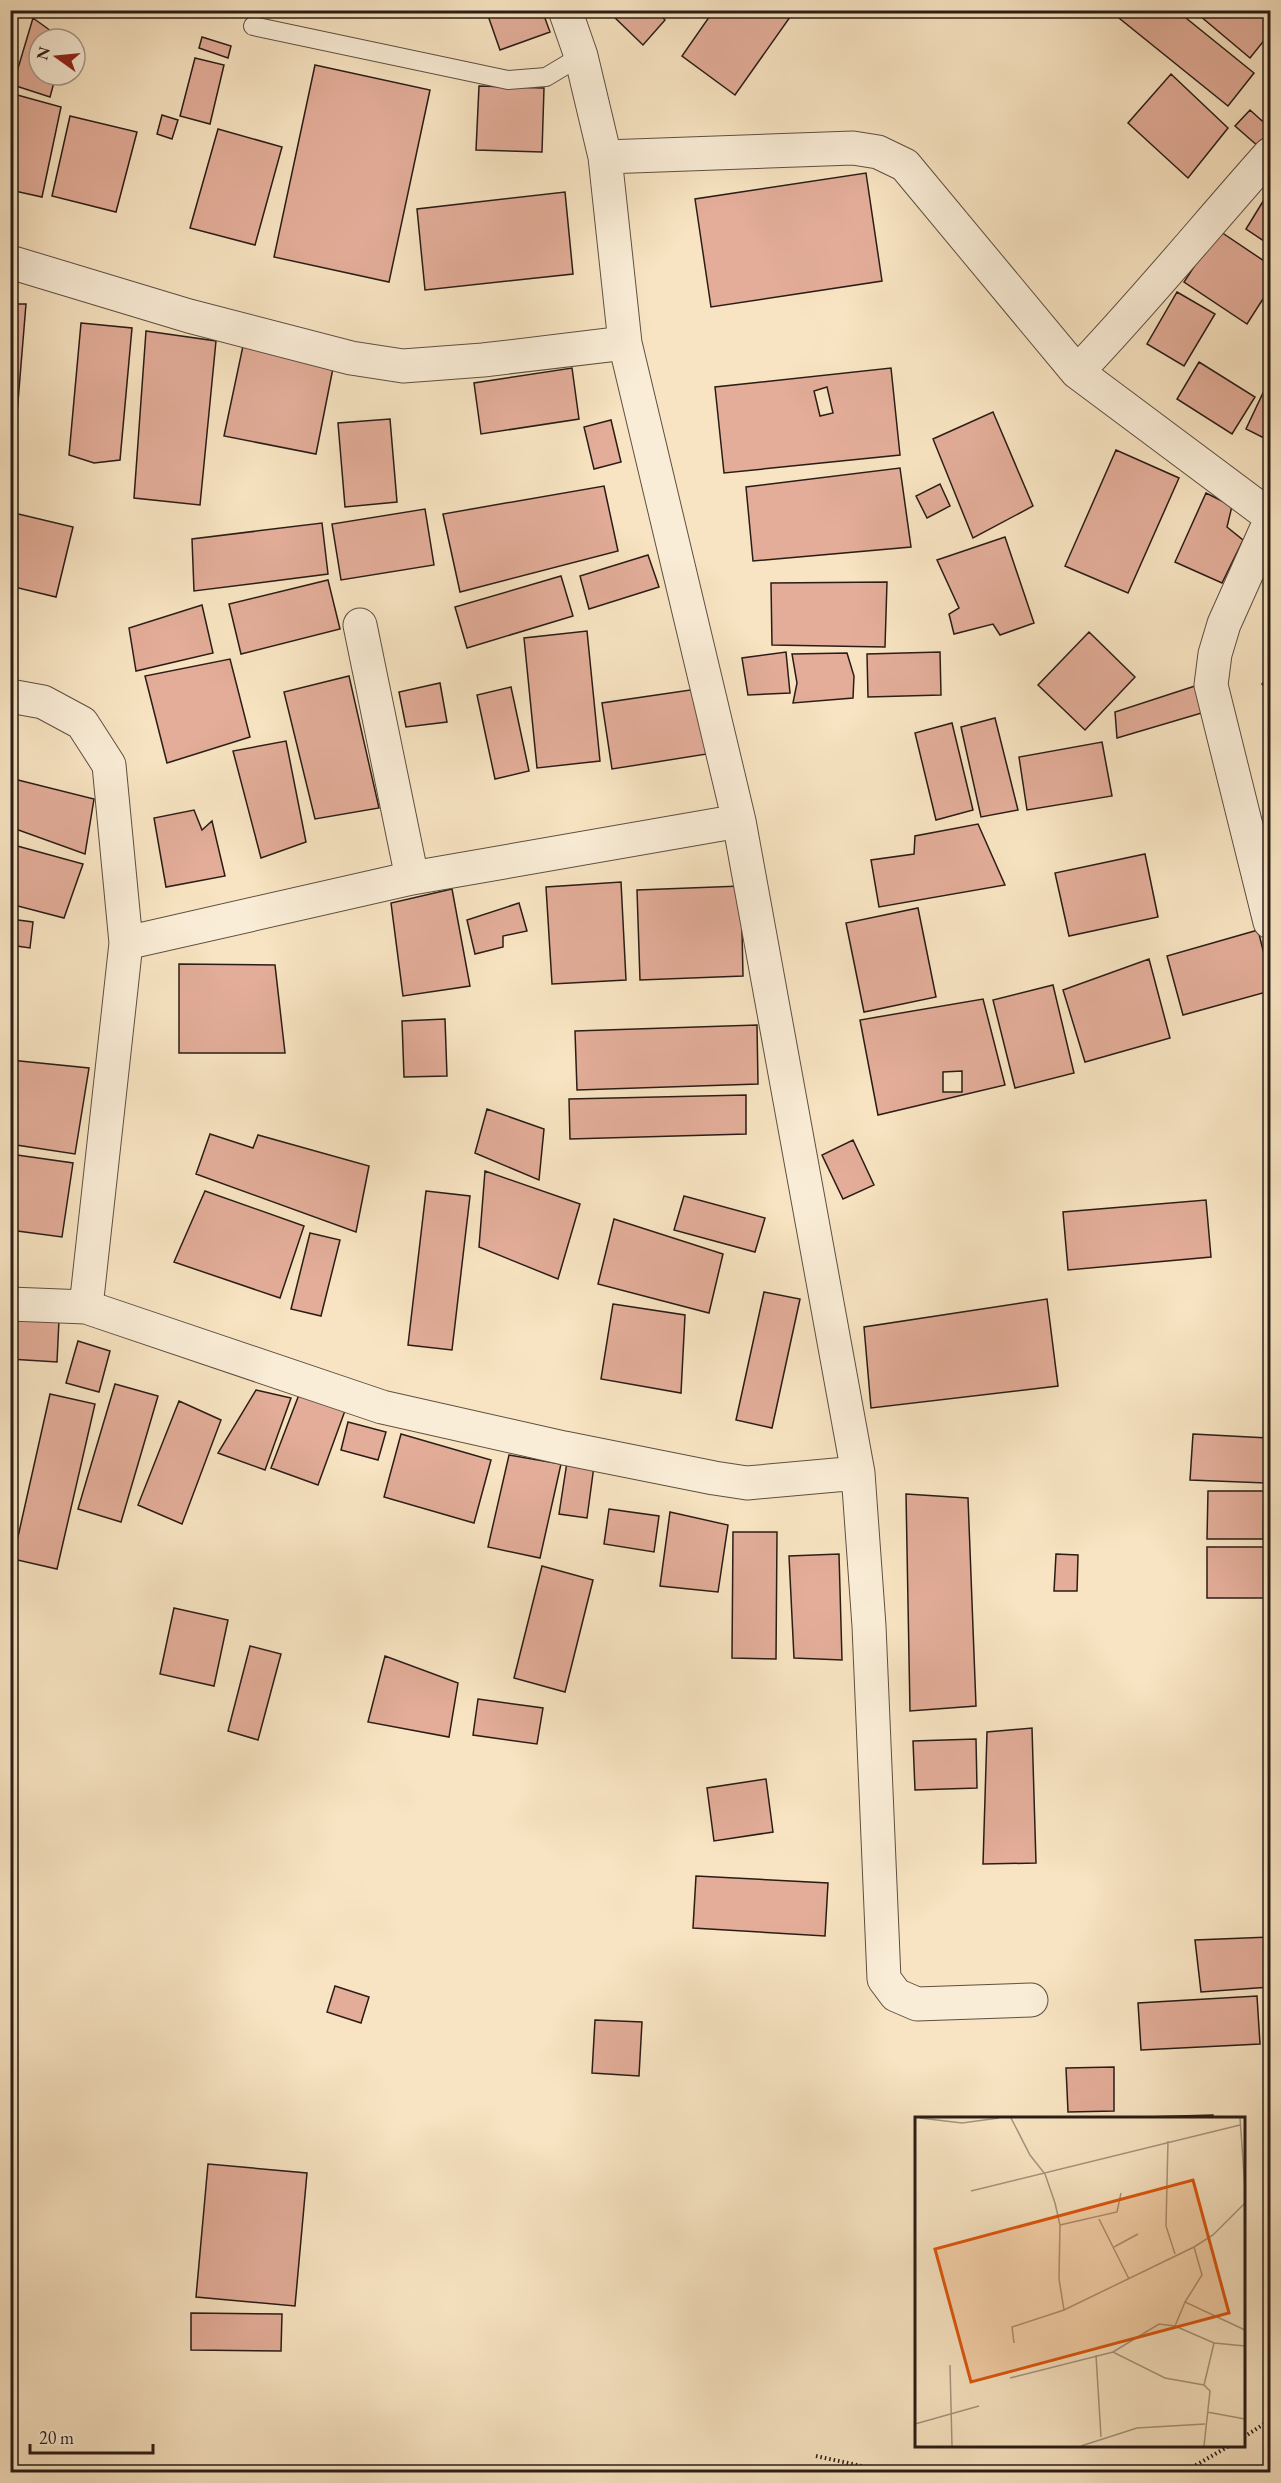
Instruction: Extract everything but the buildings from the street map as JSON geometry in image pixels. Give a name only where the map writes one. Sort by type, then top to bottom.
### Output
[{"type":"street","points":[[565,10],[581,56],[605,157],[625,343],[739,821],[858,1473],[869,1626],[884,1979],[896,1995],[917,2004],[1031,2000]]},
{"type":"street","points":[[605,157],[853,148],[878,152],[905,165],[1077,372],[1270,516]]},
{"type":"street","points":[[1077,372],[1123,324],[1270,154]]},
{"type":"street","points":[[10,262],[201,319],[351,358],[403,366],[483,360],[625,343]]},
{"type":"street","points":[[1270,521],[1224,624],[1215,654],[1211,685],[1270,921]]},
{"type":"street","points":[[360,625],[412,878]]},
{"type":"street","points":[[10,696],[43,702],[82,723],[109,765],[126,943],[87,1306]]},
{"type":"street","points":[[126,943],[412,878],[739,821]]},
{"type":"street","points":[[10,1304],[87,1306],[382,1407],[564,1448],[747,1483],[858,1473]]},
{"type":"lane","points":[[253,26],[508,80],[546,77],[581,56]]},
{"type":"path","points":[[1245,2435],[1270,2420]]},
{"type":"path","points":[[1184,2472],[1226,2447]]},
{"type":"path","points":[[816,2456],[889,2472]]}]
